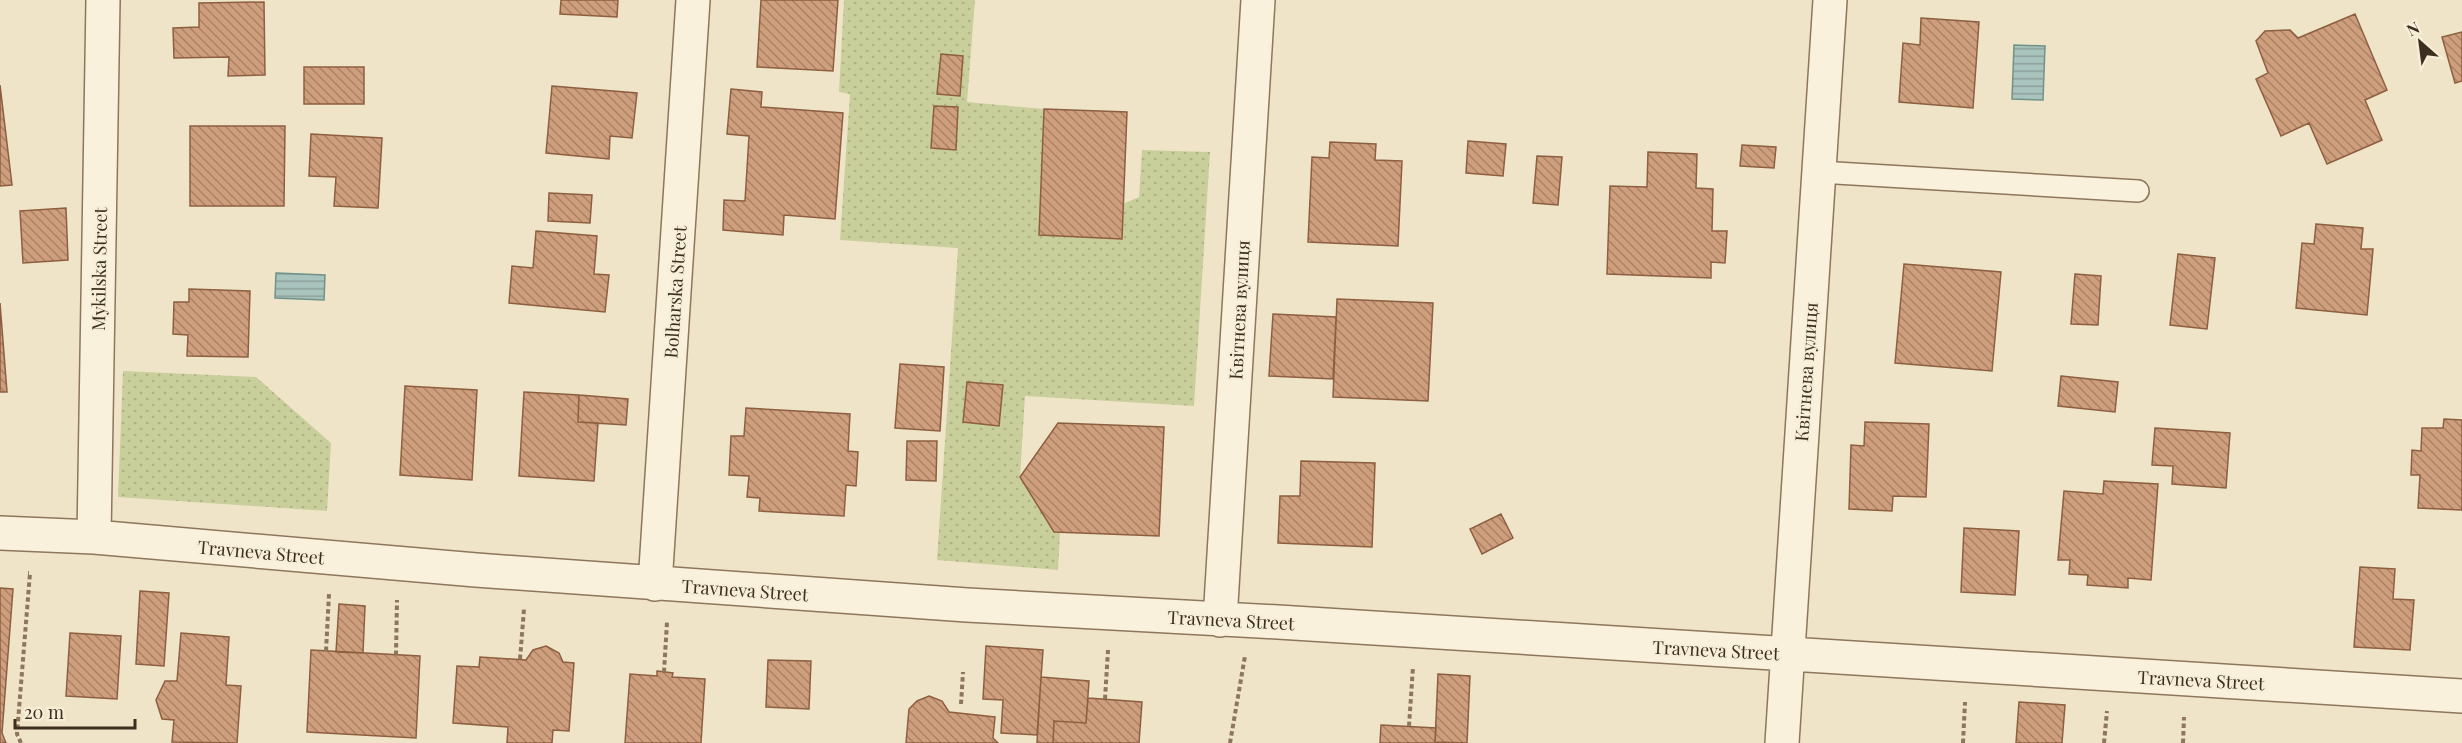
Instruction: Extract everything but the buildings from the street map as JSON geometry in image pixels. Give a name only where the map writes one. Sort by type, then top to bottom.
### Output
[{"type":"street","name":"Mykilska Street","points":[[94,537],[103,0]]},
{"type":"street","name":"Bolharska Street","points":[[655,584],[693,0]]},
{"type":"street","name":"Квітнева вулиця","points":[[1220,620],[1258,0]]},
{"type":"street","name":"Квітнева вулиця","points":[[1782,743],[1830,0]]},
{"type":"street","name":"Travneva Street","points":[[0,533],[94,537],[655,584],[2462,696]]},
{"type":"lane","points":[[1819,172],[2138,192]]},
{"type":"path","points":[[20,573],[30,573],[17,735],[21,743]]},
{"type":"path","points":[[326,651],[329,590]]},
{"type":"path","points":[[396,655],[398,594]]},
{"type":"path","points":[[520,659],[524,602]]},
{"type":"path","points":[[664,672],[667,619]]},
{"type":"path","points":[[1105,699],[1109,647]]},
{"type":"path","points":[[1230,743],[1246,649]]},
{"type":"path","points":[[1409,726],[1413,660]]},
{"type":"path","points":[[961,704],[963,672]]},
{"type":"green space","points":[[844,0],[975,0],[967,102],[1044,109],[1039,235],[1121,239],[1123,204],[1139,197],[1142,150],[1210,152],[1194,406],[1025,396],[1020,477],[1053,531],[1060,532],[1058,570],[937,560],[958,248],[840,240],[850,94],[839,92]]},
{"type":"green space","points":[[123,371],[256,377],[331,443],[327,511],[118,497]]},
{"type":"water","points":[[2014,45],[2045,46],[2043,100],[2012,99]]},
{"type":"water","points":[[276,273],[325,275],[324,300],[275,298]]}]
